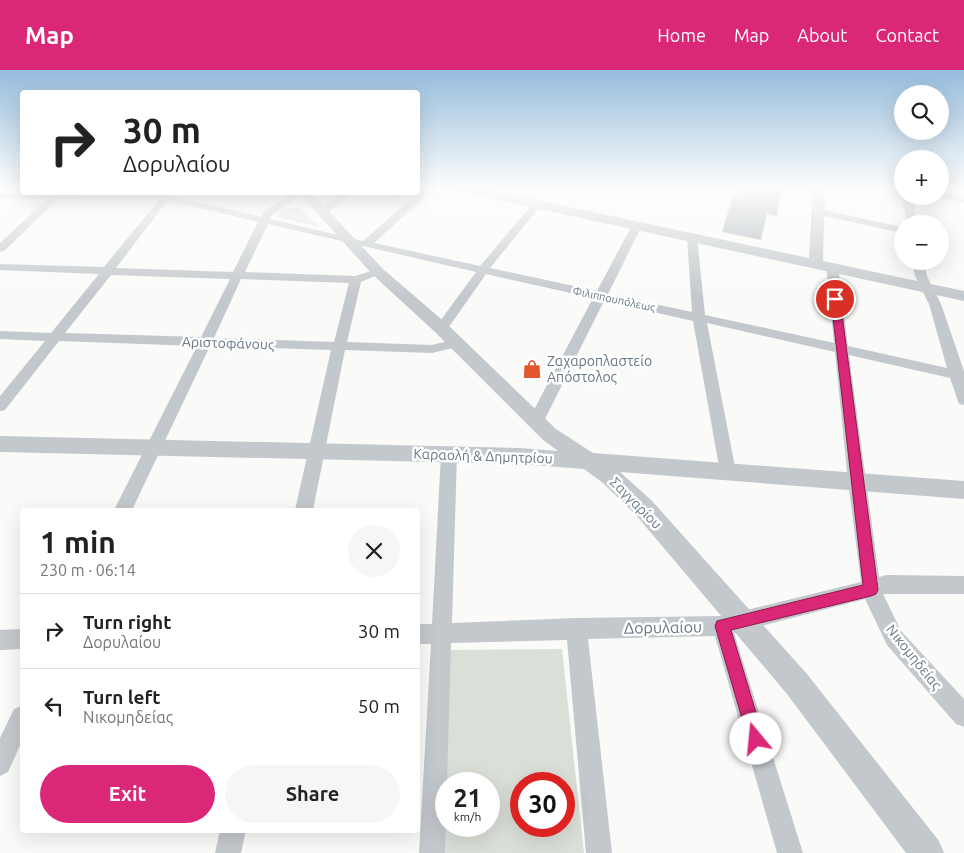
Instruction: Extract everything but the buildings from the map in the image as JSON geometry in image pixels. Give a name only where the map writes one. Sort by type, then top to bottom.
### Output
[{"type":"street","points":[[0,249],[26,225]]},
{"type":"street","points":[[0,406],[144,225]]},
{"type":"street","points":[[124,508],[262,225]]},
{"type":"street","name":"Φιλιππουπόλεως","points":[[280,225],[960,375]]},
{"type":"street","name":"Σαγγαρίου","points":[[337,225],[356,242],[378,272],[536,421],[557,440],[611,477],[636,500],[733,623],[830,726],[927,853]]},
{"type":"street","points":[[356,242],[380,225]]},
{"type":"street","points":[[448,336],[483,270],[520,225]]},
{"type":"street","points":[[536,421],[637,225],[824,264],[964,296]]},
{"type":"street","name":"Νικομηδείας","points":[[820,225],[824,264],[840,349],[871,590],[894,638],[964,716]]},
{"type":"street","points":[[877,225],[894,228]]},
{"type":"street","points":[[0,237],[13,237]]},
{"type":"street","points":[[692,237],[699,317],[728,472]]},
{"type":"street","points":[[0,267],[237,274],[356,280],[378,272]]},
{"type":"street","points":[[920,270],[936,304],[960,375],[964,400]]},
{"type":"street","points":[[304,508],[339,346],[356,280]]},
{"type":"street","name":"Αριστοφάνους","points":[[0,335],[435,349],[448,336]]},
{"type":"street","name":"Καραολή & Δημητρίου","points":[[0,444],[449,454],[588,461],[964,490]]},
{"type":"street","points":[[432,853],[449,454]]},
{"type":"street","name":"Δορυλαίου","points":[[420,634],[733,623],[893,584],[964,585]]},
{"type":"street","points":[[733,623],[790,853]]},
{"type":"street","points":[[576,628],[599,853]]},
{"type":"street","points":[[0,640],[20,639]]},
{"type":"street","points":[[0,764],[20,721]]},
{"type":"street","points":[[228,853],[232,833]]},
{"type":"shaded area","points":[[562,649],[584,853],[444,853],[444,837],[500,837],[500,772],[446,772],[450,650]]},
{"type":"place","name":"Ζαχαροπλαστείο Απόστολος","points":[[532,369]]},
{"type":"route","points":[[756,739],[722,626],[871,590],[856,481],[835,299]]}]
